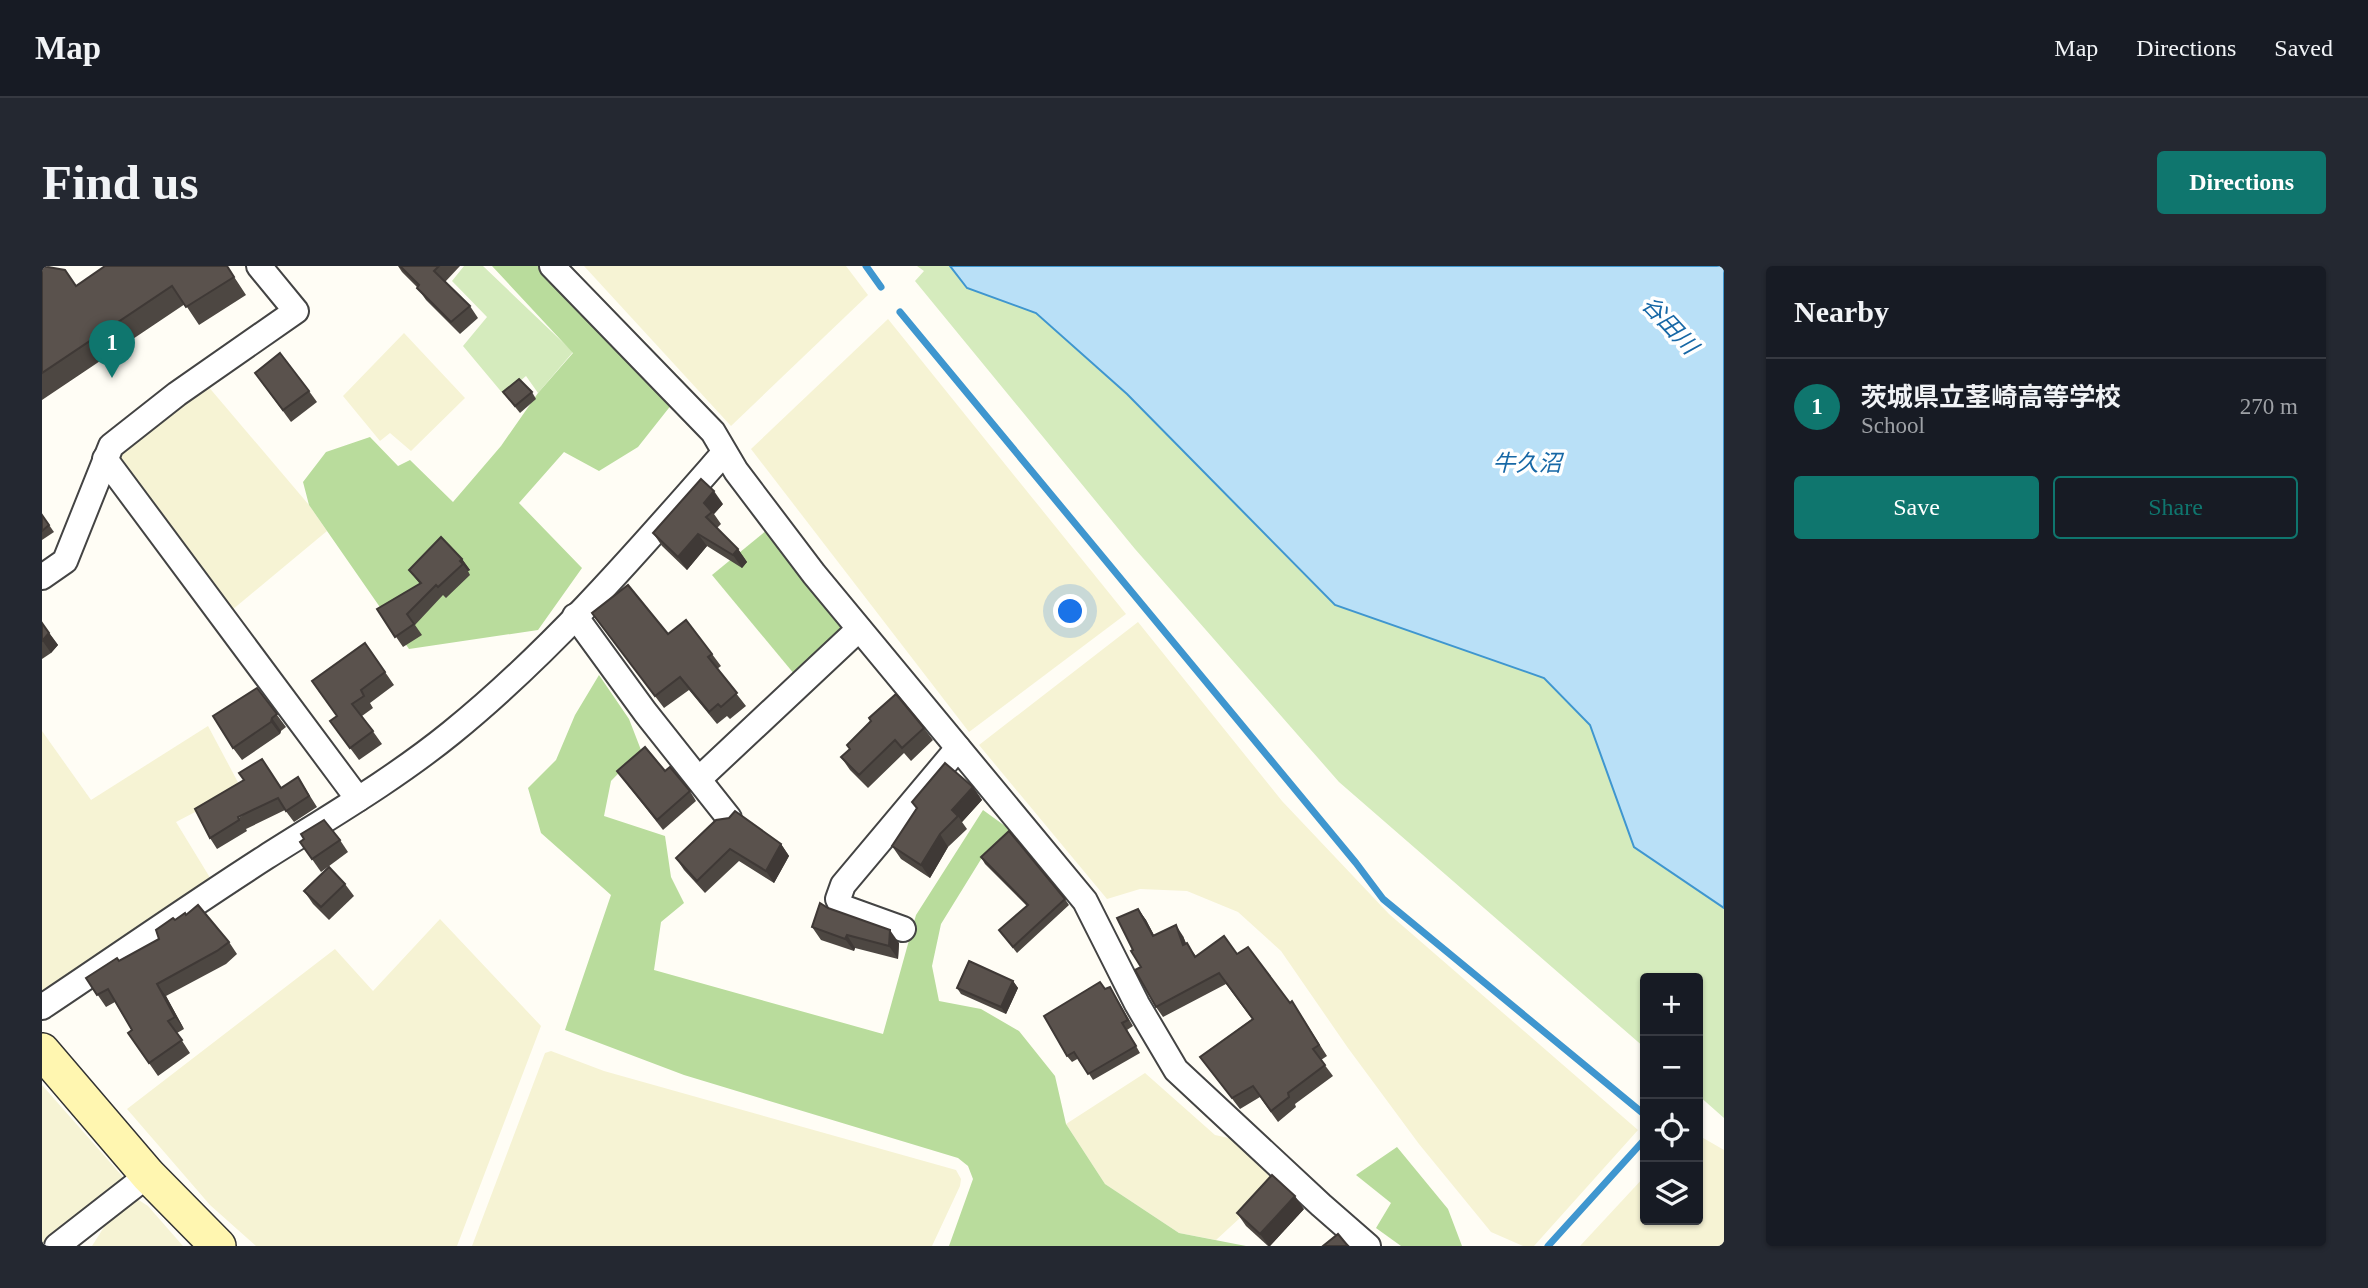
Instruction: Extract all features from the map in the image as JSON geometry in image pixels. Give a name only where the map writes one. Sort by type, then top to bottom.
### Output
[{"type":"street","points":[[42,577],[65,561],[111,446],[177,394],[296,311],[259,266]]},
{"type":"street","points":[[552,266],[713,432],[724,453],[814,574],[1085,901],[1137,1004],[1177,1070],[1368,1246]]},
{"type":"street","points":[[42,1007],[253,865],[358,799],[450,734],[512,680],[620,572],[724,453]]},
{"type":"street","points":[[105,459],[358,799]]},
{"type":"street","points":[[575,616],[645,712],[729,818]]},
{"type":"street","points":[[699,779],[859,629]]},
{"type":"street","points":[[903,929],[842,907],[838,899],[843,885],[958,748]]},
{"type":"street","points":[[42,1051],[148,1175],[218,1246]]},
{"type":"street","points":[[57,1246],[148,1175]]},
{"type":"shaded area","points":[[584,266],[846,266],[868,295],[731,426]]},
{"type":"shaded area","points":[[888,319],[1126,614],[969,732],[751,449]]},
{"type":"shaded area","points":[[404,333],[465,398],[411,451],[390,433],[380,441],[343,396]]},
{"type":"shaded area","points":[[207,385],[309,505],[327,531],[226,615],[114,458]]},
{"type":"shaded area","points":[[1138,622],[1282,801],[1389,914],[1638,1130],[1534,1246],[1523,1246],[1491,1232],[1419,1144],[1281,951],[1238,912],[1187,891],[1140,889],[1107,899],[979,745]]},
{"type":"shaded area","points":[[208,726],[241,788],[176,822],[212,881],[42,992],[42,731],[91,800]]},
{"type":"shaded area","points":[[440,919],[541,1026],[457,1246],[256,1246],[210,1205],[127,1109],[335,949],[373,991]]},
{"type":"shaded area","points":[[551,1051],[604,1071],[956,1170],[961,1179],[960,1186],[932,1246],[472,1246],[545,1053]]},
{"type":"shaded area","points":[[1145,1073],[1215,1135],[1233,1139],[1277,1184],[1216,1240],[1179,1233],[1105,1184],[1066,1124]]},
{"type":"shaded area","points":[[42,1085],[123,1177],[44,1246],[42,1246]]},
{"type":"shaded area","points":[[1703,1138],[1724,1150],[1724,1246],[1580,1246],[1640,1181],[1640,1225],[1703,1225]]},
{"type":"shaded area","points":[[134,1197],[148,1206],[183,1246],[92,1246],[118,1205]]},
{"type":"green space","points":[[464,266],[483,266],[573,352],[538,393],[526,376],[504,395],[463,346],[487,317],[452,281]]},
{"type":"green space","points":[[492,266],[542,266],[672,404],[638,447],[599,471],[564,452],[519,503],[582,568],[538,630],[409,649],[309,505],[303,482],[326,452],[370,437],[398,466],[410,460],[453,502],[501,446],[538,393],[573,353]]},
{"type":"green space","points":[[917,266],[950,266],[967,288],[1036,313],[1127,394],[1335,605],[1544,678],[1590,725],[1634,847],[1724,908],[1724,1118],[1703,1099],[1703,973],[1640,973],[1640,1044],[1339,782],[1135,549],[915,281],[924,271]]},
{"type":"green space","points":[[767,530],[850,630],[795,675],[712,575]]},
{"type":"green space","points":[[599,675],[629,719],[641,750],[611,781],[604,816],[665,836],[671,877],[684,903],[661,922],[654,970],[883,1034],[916,915],[983,810],[1012,831],[983,856],[941,924],[932,966],[939,1001],[981,1009],[1019,1031],[1055,1076],[1066,1124],[1105,1184],[1179,1233],[1246,1246],[949,1246],[973,1179],[968,1166],[958,1158],[684,1075],[565,1030],[611,895],[541,833],[528,788],[556,760],[575,715]]},
{"type":"green space","points":[[1397,1147],[1448,1209],[1462,1246],[1401,1246],[1376,1228],[1391,1203],[1356,1175]]},
{"type":"water","name":"牛久沼","points":[[950,266],[1724,266],[1724,908],[1634,847],[1590,725],[1544,678],[1335,605],[1127,394],[1036,313],[967,288]]},
{"type":"building","points":[[42,266],[65,270],[76,286],[105,266],[227,266],[234,277],[186,307],[172,286],[42,373]]},
{"type":"building","points":[[400,266],[439,266],[434,271],[470,306],[451,322],[417,288],[419,285]]},
{"type":"building","points":[[280,353],[309,391],[283,410],[255,373]]},
{"type":"building","points":[[519,379],[532,392],[515,406],[503,392]]},
{"type":"building","points":[[701,479],[714,491],[704,503],[712,512],[706,517],[738,549],[733,555],[698,534],[678,557],[653,533]]},
{"type":"building","points":[[42,515],[49,525],[42,531]]},
{"type":"building","points":[[441,537],[462,559],[460,561],[463,564],[438,587],[436,585],[407,614],[414,624],[395,637],[377,609],[421,583],[409,570]]},
{"type":"building","points":[[628,585],[668,634],[686,620],[712,654],[708,657],[737,693],[721,707],[718,704],[709,712],[680,677],[655,696],[592,613]]},
{"type":"building","points":[[42,623],[49,633],[42,641]]},
{"type":"building","points":[[365,643],[385,672],[361,690],[364,696],[352,704],[373,731],[350,748],[330,721],[337,716],[312,681]]},
{"type":"building","points":[[257,688],[277,714],[271,722],[233,748],[213,716]]},
{"type":"building","points":[[896,694],[924,728],[902,748],[895,740],[859,775],[841,757],[850,749],[847,745],[871,721],[869,718]]},
{"type":"building","points":[[645,747],[665,771],[670,767],[690,791],[657,820],[617,771]]},
{"type":"building","points":[[262,759],[281,788],[298,777],[309,796],[286,811],[278,798],[238,817],[239,820],[210,838],[195,809],[244,780],[239,773]]},
{"type":"building","points":[[945,763],[973,787],[952,810],[958,816],[940,834],[921,865],[892,846],[917,808],[912,802]]},
{"type":"building","points":[[735,811],[781,844],[766,871],[730,849],[697,881],[676,858],[716,820],[729,818]]},
{"type":"building","points":[[324,820],[340,840],[312,859],[300,842],[304,839],[301,834]]},
{"type":"building","points":[[1009,831],[1065,899],[1013,947],[999,930],[1028,905],[981,857]]},
{"type":"building","points":[[329,867],[345,884],[321,907],[304,891]]},
{"type":"building","points":[[820,903],[890,930],[889,946],[847,935],[845,939],[812,927]]},
{"type":"building","points":[[198,905],[229,942],[157,984],[175,1017],[168,1021],[182,1040],[149,1063],[128,1033],[132,1030],[108,989],[97,995],[86,978],[117,958],[119,961],[159,939],[156,930],[173,918],[175,920],[185,913],[186,915]]},
{"type":"building","points":[[1138,909],[1153,936],[1176,925],[1183,945],[1187,943],[1195,957],[1224,936],[1237,954],[1248,947],[1290,1003],[1292,1001],[1319,1045],[1313,1049],[1325,1065],[1288,1093],[1289,1097],[1271,1111],[1253,1086],[1232,1098],[1200,1057],[1253,1019],[1219,973],[1156,1007],[1135,970],[1141,967],[1117,918]]},
{"type":"building","points":[[969,961],[1013,981],[1001,1007],[957,988]]},
{"type":"building","points":[[1100,982],[1105,989],[1110,987],[1128,1020],[1122,1023],[1136,1046],[1088,1074],[1074,1052],[1067,1056],[1044,1016]]},
{"type":"building","points":[[1272,1175],[1295,1196],[1260,1234],[1237,1213]]},
{"type":"building","points":[[1338,1234],[1348,1246],[1323,1246]]},
{"type":"waterway","points":[[866,266],[881,287]]},
{"type":"waterway","points":[[900,312],[1383,899],[1640,1111]]},
{"type":"waterway","points":[[1548,1246],[1640,1145]]},
{"type":"place","name":"茨城県立茎崎高等学校","points":[[112,378]]},
{"type":"water label","name":"谷田川","points":[[1670,325]]}]
